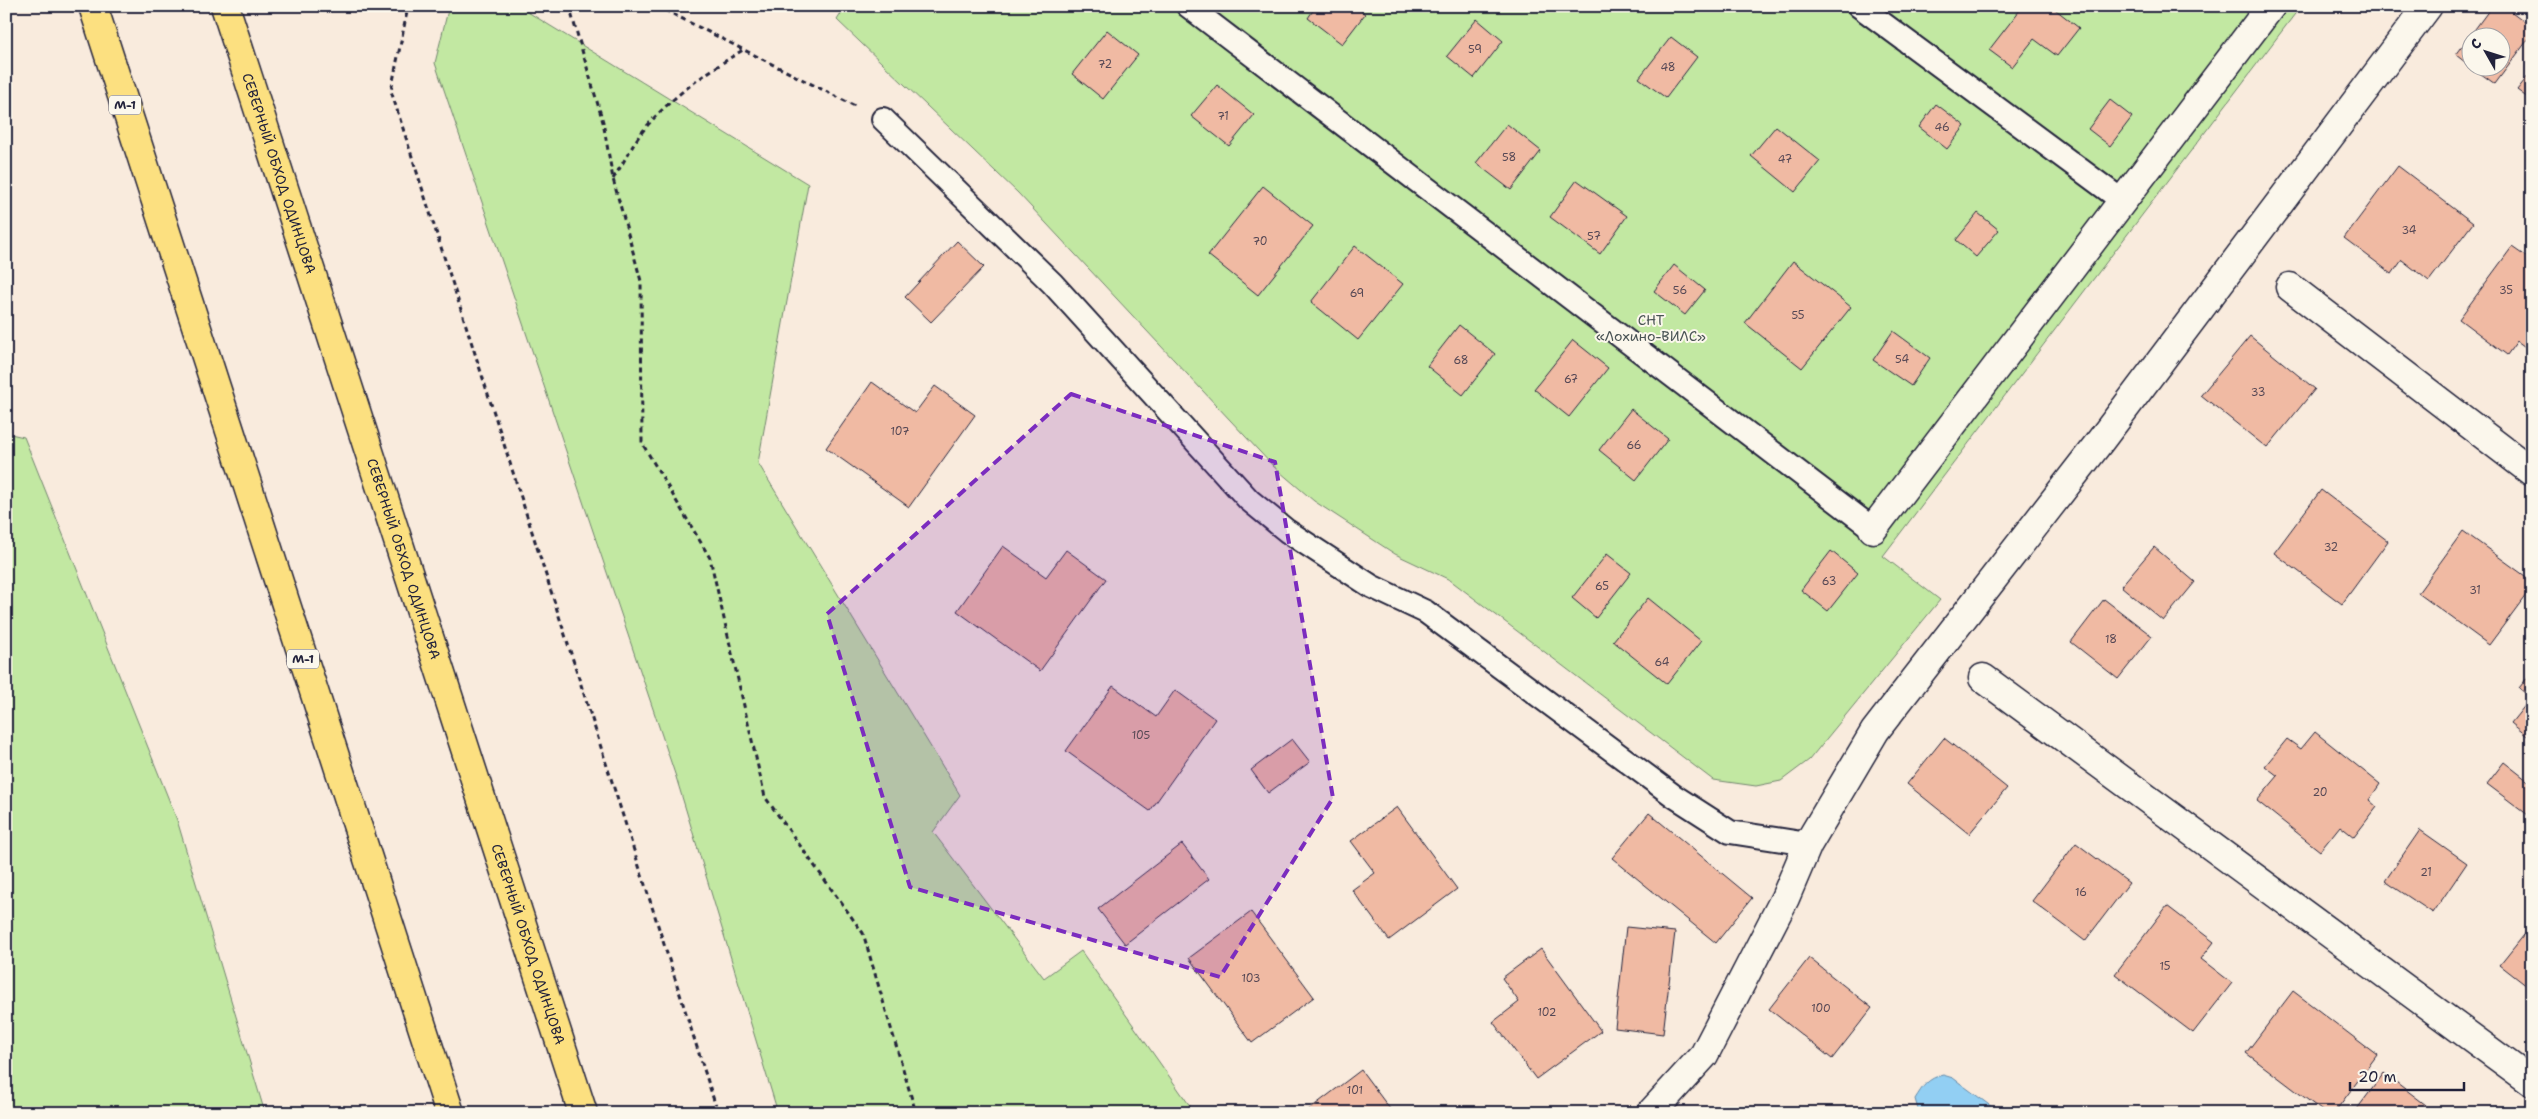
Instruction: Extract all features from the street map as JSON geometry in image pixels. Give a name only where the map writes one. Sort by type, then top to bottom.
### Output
[{"type":"highway","name":"М-1","points":[[93,6],[450,1113]]},
{"type":"highway","name":"СЕВЕРНЫЙ ОБХОД ОДИНЦОВА","points":[[225,6],[583,1113]]},
{"type":"street","points":[[1873,529],[2124,202],[2271,6]]},
{"type":"street","points":[[1651,1113],[1704,1055],[1786,898],[1808,844],[1875,731],[2101,440],[2428,6]]},
{"type":"street","points":[[2290,287],[2532,472]]},
{"type":"street","points":[[1983,678],[2532,1082]]},
{"type":"lane","points":[[1188,6],[1873,529]]},
{"type":"lane","points":[[1859,6],[2124,202]]},
{"type":"lane","points":[[883,119],[1052,283],[1249,500],[1287,532],[1371,586],[1426,612],[1674,796],[1730,832],[1808,844]]},
{"type":"path","points":[[412,6],[407,12],[391,91],[718,1113]]},
{"type":"path","points":[[569,6],[603,122],[613,179],[641,281],[642,443],[710,558],[765,796],[863,933],[916,1113]]},
{"type":"path","points":[[657,6],[883,119]]},
{"type":"path","points":[[613,179],[640,136],[677,96],[706,72],[743,50]]},
{"type":"highlighted area","points":[[1071,394],[1275,462],[1333,798],[1220,977],[910,887],[827,614]]},
{"type":"green space","points":[[449,6],[518,6],[808,184],[758,463],[960,795],[933,832],[1044,978],[1081,951],[1195,1113],[778,1113],[676,777],[435,63]]},
{"type":"green space","name":"СНТ «Лохино-ВИЛС»","points":[[846,6],[2301,6],[1883,556],[1940,600],[1809,760],[1781,781],[1756,786],[1713,780],[1450,580],[1395,554],[1314,501],[1273,466],[1018,193],[837,20]]},
{"type":"green space","points":[[6,433],[24,437],[177,820],[265,1113],[6,1113]]},
{"type":"water","points":[[1943,1075],[1953,1078],[2000,1113],[1919,1113],[1915,1099],[1923,1086],[1930,1080]]},
{"type":"building","points":[[1316,6],[1355,6],[1365,14],[1342,44],[1308,18]]},
{"type":"building","points":[[2023,6],[2051,6],[2079,28],[2057,56],[2034,39],[2012,67],[1989,50]]},
{"type":"building","points":[[2492,6],[2504,6],[2532,27],[2532,34],[2510,64],[2510,28],[2476,28]]},
{"type":"building","points":[[1477,19],[1503,41],[1474,78],[1447,56]]},
{"type":"building","points":[[1107,30],[1138,55],[1103,99],[1072,74]]},
{"type":"building","points":[[1671,37],[1697,57],[1666,98],[1639,78]]},
{"type":"building","points":[[2460,50],[2460,58],[2456,55]]},
{"type":"building","points":[[2532,71],[2532,101],[2517,90]]},
{"type":"building","points":[[2487,78],[2499,78],[2495,84]]},
{"type":"building","points":[[1217,85],[1254,115],[1229,146],[1191,116]]},
{"type":"building","points":[[2110,100],[2132,117],[2110,146],[2088,129]]},
{"type":"building","points":[[1936,104],[1965,126],[1947,149],[1919,127]]},
{"type":"building","points":[[1507,124],[1541,151],[1511,190],[1476,163]]},
{"type":"building","points":[[1776,126],[1820,161],[1795,192],[1751,156]]},
{"type":"building","points":[[2398,166],[2473,223],[2429,281],[2402,260],[2392,274],[2344,238]]},
{"type":"building","points":[[1577,180],[1627,216],[1600,254],[1550,217]]},
{"type":"building","points":[[1263,186],[1313,226],[1258,295],[1208,255]]},
{"type":"building","points":[[1978,213],[1999,230],[1976,257],[1956,240]]},
{"type":"building","points":[[957,241],[984,267],[931,322],[905,297]]},
{"type":"building","points":[[1355,246],[1403,284],[1358,340],[1311,302]]},
{"type":"building","points":[[2512,247],[2532,261],[2532,352],[2517,341],[2507,355],[2459,319]]},
{"type":"building","points":[[1793,261],[1851,307],[1802,368],[1745,323]]},
{"type":"building","points":[[1674,265],[1705,290],[1685,315],[1654,291]]},
{"type":"building","points":[[1459,325],[1495,354],[1463,395],[1427,366]]},
{"type":"building","points":[[1893,331],[1930,358],[1911,386],[1873,360]]},
{"type":"building","points":[[2250,336],[2315,389],[2267,448],[2201,395]]},
{"type":"building","points":[[1573,340],[1608,368],[1569,417],[1534,389]]},
{"type":"building","points":[[872,382],[915,413],[935,386],[975,415],[909,507],[826,448]]},
{"type":"building","points":[[1631,409],[1668,439],[1636,480],[1599,450]]},
{"type":"building","points":[[2321,490],[2388,541],[2342,604],[2274,553]]},
{"type":"building","points":[[2463,531],[2532,581],[2532,587],[2489,645],[2418,593]]},
{"type":"building","points":[[1003,546],[1046,577],[1066,550],[1106,579],[1040,671],[957,611]]},
{"type":"building","points":[[2154,547],[2195,582],[2163,621],[2121,586]]},
{"type":"building","points":[[1831,551],[1858,573],[1828,611],[1801,590]]},
{"type":"building","points":[[1607,554],[1631,573],[1596,618],[1572,598]]},
{"type":"building","points":[[1648,598],[1701,641],[1667,684],[1613,641]]},
{"type":"building","points":[[2104,599],[2152,636],[2118,679],[2071,642]]},
{"type":"building","points":[[2532,672],[2532,740],[2511,723],[2531,698],[2519,688]]},
{"type":"building","points":[[1113,686],[1156,717],[1175,690],[1215,719],[1150,811],[1066,751]]},
{"type":"building","points":[[2315,732],[2380,784],[2369,800],[2377,807],[2354,837],[2340,826],[2320,851],[2257,801],[2278,776],[2265,766],[2287,739],[2301,749]]},
{"type":"building","points":[[1944,738],[2007,788],[1969,834],[1907,784]]},
{"type":"building","points":[[1292,739],[1310,762],[1268,793],[1251,770]]},
{"type":"building","points":[[2504,762],[2532,784],[2532,818],[2487,784]]},
{"type":"building","points":[[1397,807],[1457,889],[1389,940],[1352,890],[1375,873],[1351,841]]},
{"type":"building","points":[[1649,813],[1752,898],[1716,943],[1612,858]]},
{"type":"building","points":[[2420,830],[2467,863],[2433,913],[2385,881]]},
{"type":"building","points":[[2076,843],[2129,883],[2085,941],[2032,901]]},
{"type":"building","points":[[1182,844],[1209,879],[1125,944],[1098,909]]},
{"type":"building","points":[[2167,906],[2214,942],[2201,959],[2232,983],[2193,1033],[2115,974]]},
{"type":"building","points":[[1251,912],[1314,997],[1252,1043],[1189,958]]},
{"type":"building","points":[[2532,925],[2532,990],[2500,965]]},
{"type":"building","points":[[1626,927],[1675,932],[1663,1034],[1615,1028]]},
{"type":"building","points":[[1541,949],[1601,1031],[1536,1079],[1493,1022],[1519,1002],[1502,978]]},
{"type":"building","points":[[1809,958],[1872,1008],[1832,1059],[1769,1009]]},
{"type":"building","points":[[2293,991],[2377,1055],[2334,1113],[2325,1113],[2246,1053]]},
{"type":"building","points":[[1361,1070],[1393,1113],[1308,1113],[1307,1111]]},
{"type":"building","points":[[2384,1073],[2426,1105],[2419,1113],[2354,1113]]}]
